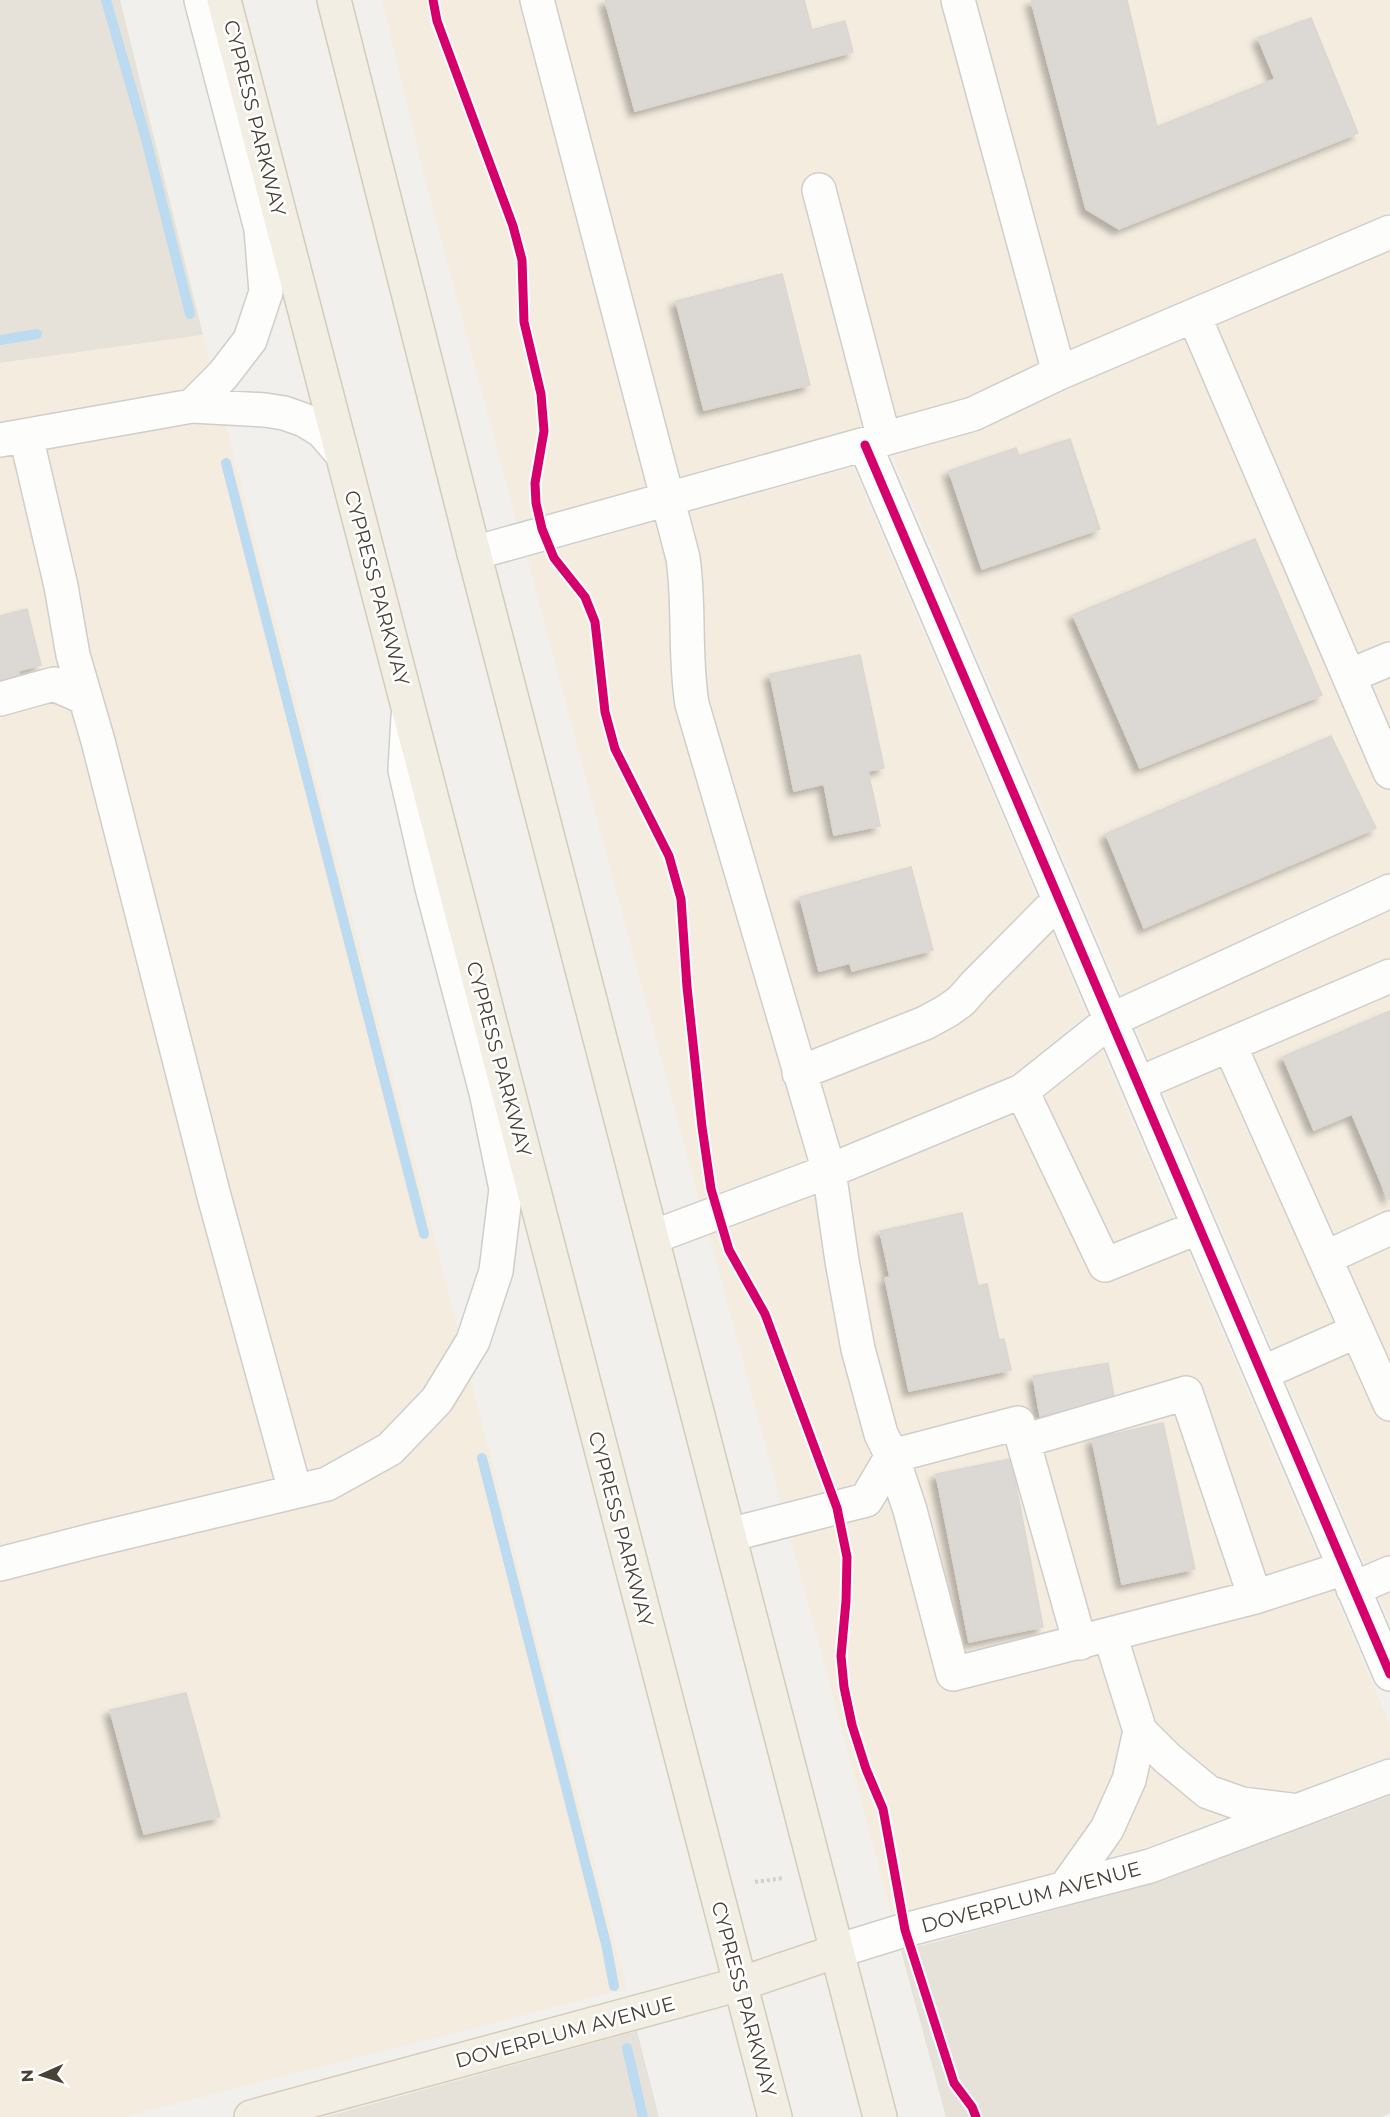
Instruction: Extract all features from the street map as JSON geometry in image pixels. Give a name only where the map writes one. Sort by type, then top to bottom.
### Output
[{"type":"main road","name":"CYPRESS PARKWAY","points":[[224,0],[775,2117]]},
{"type":"main road","points":[[334,0],[474,553],[880,2117]]},
{"type":"main road","name":"DOVERPLUM AVENUE","points":[[251,2117],[740,1984],[837,1951]]},
{"type":"street","points":[[192,406],[223,375],[250,340],[266,292],[261,229],[201,0]]},
{"type":"street","points":[[537,0],[684,558],[686,655],[692,704],[829,1171],[858,1349],[881,1434],[892,1456],[910,1509],[953,1674],[1255,1597],[1349,1578],[1390,1573]]},
{"type":"street","points":[[958,0],[1059,373]]},
{"type":"street","points":[[819,190],[874,442],[1059,900],[1390,1674]]},
{"type":"street","points":[[474,553],[973,414],[1059,373],[1390,232]]},
{"type":"street","points":[[1194,316],[1349,676],[1381,728],[1390,772]]},
{"type":"street","points":[[295,1491],[214,1196],[98,741],[73,655],[61,586],[13,438],[192,406],[284,413],[304,420],[322,431],[342,454]]},
{"type":"street","points":[[1349,676],[1390,659]]},
{"type":"street","points":[[0,699],[54,684],[85,698]]},
{"type":"street","points":[[0,1564],[327,1484],[390,1449],[437,1400],[473,1341],[496,1270],[506,1189],[486,1092],[432,888],[405,770],[408,711]]},
{"type":"street","points":[[653,1237],[829,1171],[1022,1091],[1111,1020],[1390,891]]},
{"type":"street","points":[[799,1073],[925,1023],[947,1011],[961,1001],[1059,900]]},
{"type":"street","points":[[1138,1084],[1390,976]]},
{"type":"street","points":[[1230,1046],[1390,1404]]},
{"type":"street","points":[[1022,1091],[1105,1265],[1199,1227]]},
{"type":"street","points":[[1324,1258],[1390,1228]]},
{"type":"street","points":[[1262,1373],[1357,1331]]},
{"type":"street","points":[[1023,1441],[1186,1393],[1255,1597]]},
{"type":"street","points":[[729,1535],[866,1500],[892,1456],[1018,1423],[1095,1639],[1140,1731],[1167,1758],[1208,1792],[1242,1804],[1298,1810]]},
{"type":"street","points":[[1065,1888],[1107,1829],[1129,1780],[1140,1731]]},
{"type":"street","name":"DOVERPLUM AVENUE","points":[[837,1951],[905,1930],[1150,1866],[1390,1776]]},
{"type":"path","points":[[755,1882],[788,1877]]},
{"type":"shaded area","points":[[0,0],[120,0],[203,335],[0,363]]},
{"type":"shaded area","points":[[382,0],[1390,0],[1390,210],[1381,216],[1051,357],[965,398],[517,523],[424,176]]},
{"type":"shaded area","points":[[1390,251],[1390,874],[1376,876],[1122,995],[892,455],[982,430],[1068,389]]},
{"type":"shaded area","points":[[203,335],[627,1989],[125,2117],[0,2117],[0,363]]},
{"type":"shaded area","points":[[853,467],[1087,1015],[1011,1076],[821,1155],[699,1200],[527,558]]},
{"type":"shaded area","points":[[1390,910],[1390,1623],[1136,1028]]},
{"type":"shaded area","points":[[1102,1051],[1390,1725],[1390,1756],[1143,1848],[892,1916],[709,1235],[837,1188],[1030,1108]]},
{"type":"shaded area","points":[[1390,1796],[1390,2113],[1382,2117],[946,2117],[901,1951],[1158,1882]]},
{"type":"shaded area","points":[[637,2031],[659,2117],[324,2117],[343,2112]]},
{"type":"building","points":[[605,0],[804,0],[812,30],[845,21],[853,52],[635,111]]},
{"type":"building","points":[[1031,0],[1127,0],[1157,127],[1275,79],[1258,38],[1311,18],[1358,133],[1119,229],[1086,209]]},
{"type":"building","points":[[782,274],[810,385],[704,410],[676,301]]},
{"type":"building","points":[[1070,439],[1100,529],[982,569],[949,471],[1016,448],[1019,456]]},
{"type":"building","points":[[1255,539],[1322,695],[1140,768],[1073,615]]},
{"type":"building","points":[[27,609],[41,665],[18,671],[21,681],[0,686],[0,616]]},
{"type":"building","points":[[860,655],[884,768],[868,771],[880,826],[834,835],[824,784],[794,791],[770,674]]},
{"type":"building","points":[[1331,736],[1376,828],[1144,928],[1106,834]]},
{"type":"building","points":[[911,867],[933,950],[852,971],[850,963],[819,971],[800,897]]},
{"type":"building","points":[[1390,1011],[1390,1198],[1388,1199],[1352,1114],[1314,1130],[1283,1057]]},
{"type":"building","points":[[962,1213],[978,1286],[987,1284],[999,1340],[1004,1339],[1011,1370],[909,1391],[885,1278],[890,1277],[880,1231]]},
{"type":"building","points":[[1108,1363],[1115,1403],[1040,1416],[1033,1376]]},
{"type":"building","points":[[1163,1423],[1195,1569],[1122,1584],[1092,1439]]},
{"type":"building","points":[[1011,1459],[1043,1627],[969,1642],[936,1474]]},
{"type":"building","points":[[186,1693],[220,1817],[144,1834],[110,1710]]},
{"type":"waterway","points":[[106,0],[146,139],[190,314]]},
{"type":"waterway","points":[[0,340],[37,334]]},
{"type":"waterway","points":[[226,463],[424,1234]]},
{"type":"waterway","points":[[482,1458],[606,1944],[614,1986]]},
{"type":"waterway","points":[[627,2048],[643,2117]]},
{"type":"cycle path","points":[[433,0],[437,21],[513,226],[522,260],[524,322],[541,394],[544,431],[535,483],[536,503],[542,529],[554,558],[585,597],[595,622],[605,712],[615,749],[669,856],[681,899],[687,987],[711,1189],[729,1250],[765,1314],[837,1508],[847,1557],[841,1656],[844,1687],[852,1725],[866,1769],[883,1809],[905,1930],[954,2083],[972,2107],[976,2117]]},
{"type":"cycle path","points":[[865,445],[1390,1674]]}]
